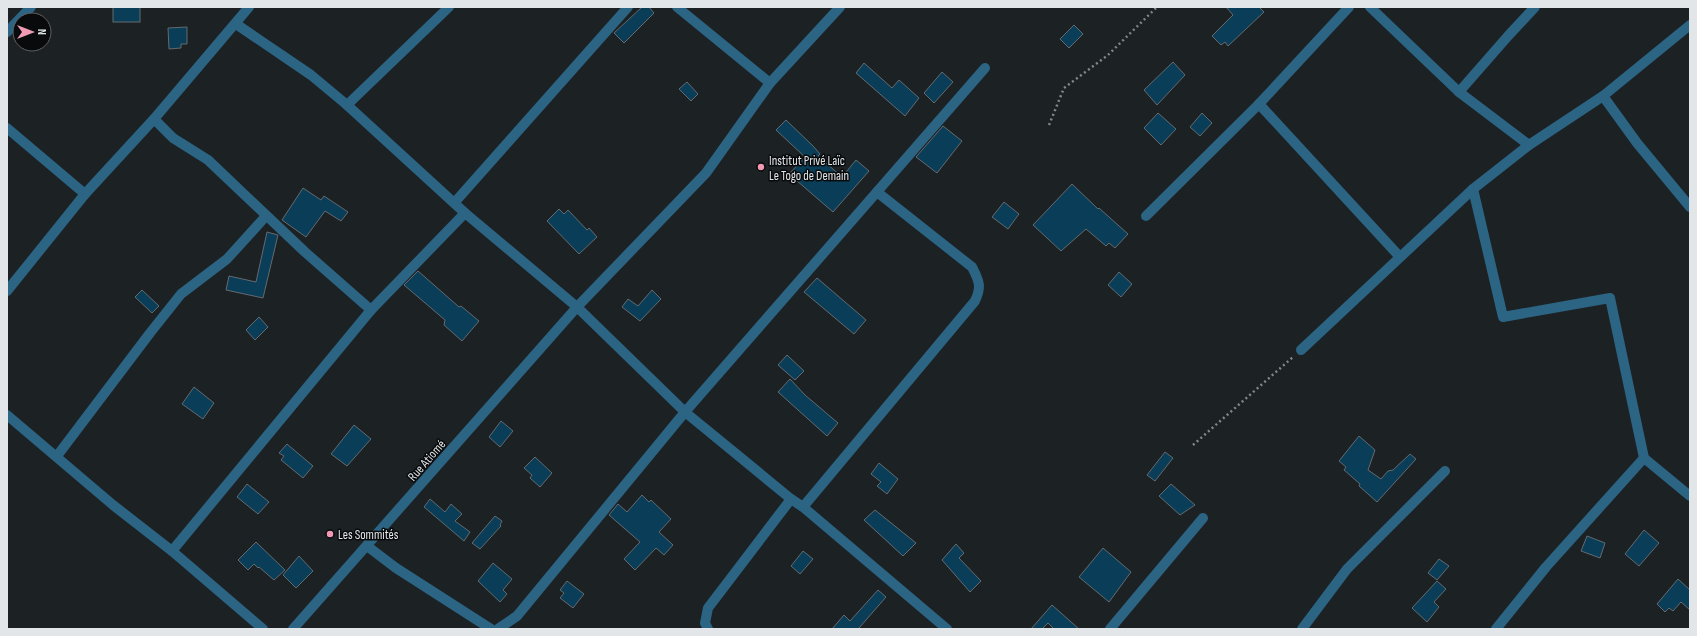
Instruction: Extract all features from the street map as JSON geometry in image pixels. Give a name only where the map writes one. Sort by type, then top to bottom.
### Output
[{"type":"street","points":[[7,32],[31,7]]},
{"type":"street","points":[[7,291],[85,194],[154,119],[249,7]]},
{"type":"street","points":[[347,105],[449,7]]},
{"type":"street","points":[[455,202],[628,7]]},
{"type":"street","points":[[677,7],[770,83]]},
{"type":"street","name":"Rue Atiomé","points":[[294,629],[577,307],[706,173],[770,83],[840,7]]},
{"type":"street","points":[[1146,216],[1259,104],[1349,7]]},
{"type":"street","points":[[1370,7],[1459,92],[1529,145]]},
{"type":"street","points":[[1459,92],[1535,7]]},
{"type":"street","points":[[236,24],[311,75],[347,105],[455,202],[465,213],[577,307],[685,412],[791,499],[803,507],[947,629]]},
{"type":"street","points":[[1301,350],[1399,256],[1473,189],[1529,145],[1603,96],[1690,25]]},
{"type":"street","points":[[498,629],[517,616],[685,412],[985,68]]},
{"type":"street","points":[[1603,96],[1637,143],[1690,207]]},
{"type":"street","points":[[1259,104],[1399,256]]},
{"type":"street","points":[[154,119],[174,138],[208,160],[266,216],[371,310]]},
{"type":"street","points":[[7,128],[85,194]]},
{"type":"street","points":[[1473,189],[1503,317],[1610,298],[1644,458],[1690,496]]},
{"type":"street","points":[[803,507],[975,301],[979,292],[979,281],[972,267],[876,192]]},
{"type":"street","points":[[172,551],[371,310],[465,213]]},
{"type":"street","points":[[57,456],[150,333],[182,294],[227,259],[266,216]]},
{"type":"street","points":[[7,415],[113,505],[172,551],[263,629]]},
{"type":"street","points":[[1496,629],[1546,567],[1644,458]]},
{"type":"street","points":[[1302,629],[1347,569],[1445,471]]},
{"type":"street","points":[[708,629],[705,623],[708,608],[791,499]]},
{"type":"street","points":[[1110,629],[1203,518]]},
{"type":"street","points":[[367,546],[396,568],[491,629]]},
{"type":"path","points":[[1049,125],[1064,88],[1108,55],[1157,7]]},
{"type":"path","points":[[1193,445],[1301,350]]},
{"type":"building","points":[[113,7],[140,7],[140,22],[113,22]]},
{"type":"building","points":[[642,7],[649,7],[654,13],[624,43],[614,33]]},
{"type":"building","points":[[1226,7],[1259,7],[1264,12],[1228,46],[1225,42],[1221,45],[1212,36],[1233,15]]},
{"type":"building","points":[[1074,25],[1083,34],[1069,48],[1060,39]]},
{"type":"building","points":[[187,27],[187,44],[181,44],[181,48],[169,49],[168,28]]},
{"type":"building","points":[[1173,62],[1185,75],[1157,105],[1144,90]]},
{"type":"building","points":[[864,63],[892,88],[899,80],[919,98],[905,116],[856,73]]},
{"type":"building","points":[[942,72],[953,82],[934,103],[924,93]]},
{"type":"building","points":[[687,82],[698,94],[691,101],[679,89]]},
{"type":"building","points":[[1158,113],[1176,129],[1161,145],[1144,128]]},
{"type":"building","points":[[1202,113],[1212,123],[1200,136],[1190,127]]},
{"type":"building","points":[[786,120],[813,146],[820,154],[818,156],[842,177],[856,160],[869,171],[833,212],[789,174],[805,157],[776,130]]},
{"type":"building","points":[[943,126],[962,141],[937,173],[916,157]]},
{"type":"building","points":[[1072,184],[1098,209],[1099,208],[1128,234],[1115,248],[1109,243],[1106,246],[1086,229],[1061,251],[1033,225]]},
{"type":"building","points":[[303,188],[321,200],[324,196],[348,212],[341,221],[325,211],[306,237],[282,220]]},
{"type":"building","points":[[1004,202],[1019,214],[1008,229],[992,217]]},
{"type":"building","points":[[559,209],[564,214],[568,210],[587,230],[589,228],[597,237],[579,254],[547,221]]},
{"type":"building","points":[[267,232],[278,235],[263,298],[226,290],[229,276],[256,282]]},
{"type":"building","points":[[418,271],[459,307],[461,306],[479,321],[462,341],[444,325],[445,320],[404,285]]},
{"type":"building","points":[[1119,272],[1132,284],[1121,297],[1108,285]]},
{"type":"building","points":[[817,278],[866,320],[854,334],[804,292]]},
{"type":"building","points":[[142,290],[159,306],[152,313],[135,297]]},
{"type":"building","points":[[652,290],[661,299],[640,321],[622,307],[628,299],[638,306]]},
{"type":"building","points":[[259,317],[268,327],[255,340],[246,330]]},
{"type":"building","points":[[787,355],[804,371],[795,380],[778,365]]},
{"type":"building","points":[[790,379],[805,395],[838,423],[827,436],[778,392]]},
{"type":"building","points":[[194,387],[214,403],[203,419],[182,404]]},
{"type":"building","points":[[501,421],[513,431],[500,447],[489,437]]},
{"type":"building","points":[[354,425],[371,439],[347,466],[331,454]]},
{"type":"building","points":[[1359,436],[1375,450],[1368,470],[1381,479],[1388,471],[1393,470],[1410,454],[1416,459],[1377,502],[1344,470],[1346,467],[1339,461]]},
{"type":"building","points":[[287,444],[313,466],[303,478],[281,460],[284,456],[279,453]]},
{"type":"building","points":[[1165,452],[1173,458],[1155,481],[1147,475]]},
{"type":"building","points":[[535,457],[552,473],[540,487],[530,478],[532,475],[524,468]]},
{"type":"building","points":[[879,463],[898,479],[887,494],[877,486],[881,482],[871,474]]},
{"type":"building","points":[[247,484],[269,502],[258,514],[237,497]]},
{"type":"building","points":[[1171,484],[1195,505],[1180,515],[1159,496]]},
{"type":"building","points":[[642,495],[649,502],[651,500],[671,519],[659,532],[673,545],[664,555],[656,548],[635,570],[624,559],[640,542],[609,515],[618,504],[627,512]]},
{"type":"building","points":[[430,499],[445,512],[451,504],[462,514],[455,521],[470,532],[464,541],[424,507]]},
{"type":"building","points":[[875,510],[916,543],[903,556],[864,520]]},
{"type":"building","points":[[495,516],[502,521],[501,526],[480,549],[472,543]]},
{"type":"building","points":[[1644,530],[1659,543],[1639,566],[1625,554]]},
{"type":"building","points":[[1587,536],[1605,543],[1600,558],[1581,551]]},
{"type":"building","points":[[256,542],[285,570],[274,580],[254,564],[248,570],[238,560]]},
{"type":"building","points":[[956,544],[964,553],[959,558],[981,581],[970,592],[942,560]]},
{"type":"building","points":[[1103,548],[1131,572],[1109,602],[1079,577]]},
{"type":"building","points":[[803,551],[813,559],[800,574],[791,566]]},
{"type":"building","points":[[299,556],[313,571],[296,588],[283,575]]},
{"type":"building","points":[[1439,559],[1449,566],[1437,580],[1428,573]]},
{"type":"building","points":[[493,563],[512,579],[503,590],[507,594],[500,602],[478,581]]},
{"type":"building","points":[[1678,579],[1690,590],[1690,610],[1681,602],[1673,611],[1669,608],[1665,612],[1657,604]]},
{"type":"building","points":[[567,581],[584,594],[573,608],[560,598],[564,593],[560,590]]},
{"type":"building","points":[[1437,581],[1446,589],[1434,602],[1439,607],[1427,622],[1412,608]]},
{"type":"building","points":[[878,590],[886,597],[859,628],[860,629],[832,629],[844,615],[850,621]]},
{"type":"building","points":[[1052,605],[1079,629],[1054,629],[1048,623],[1042,629],[1031,629]]},
{"type":"place","name":"Institut Privé Laïc Le Togo de Demain","points":[[761,167]]},
{"type":"place","name":"Les Sommités","points":[[330,534]]}]
